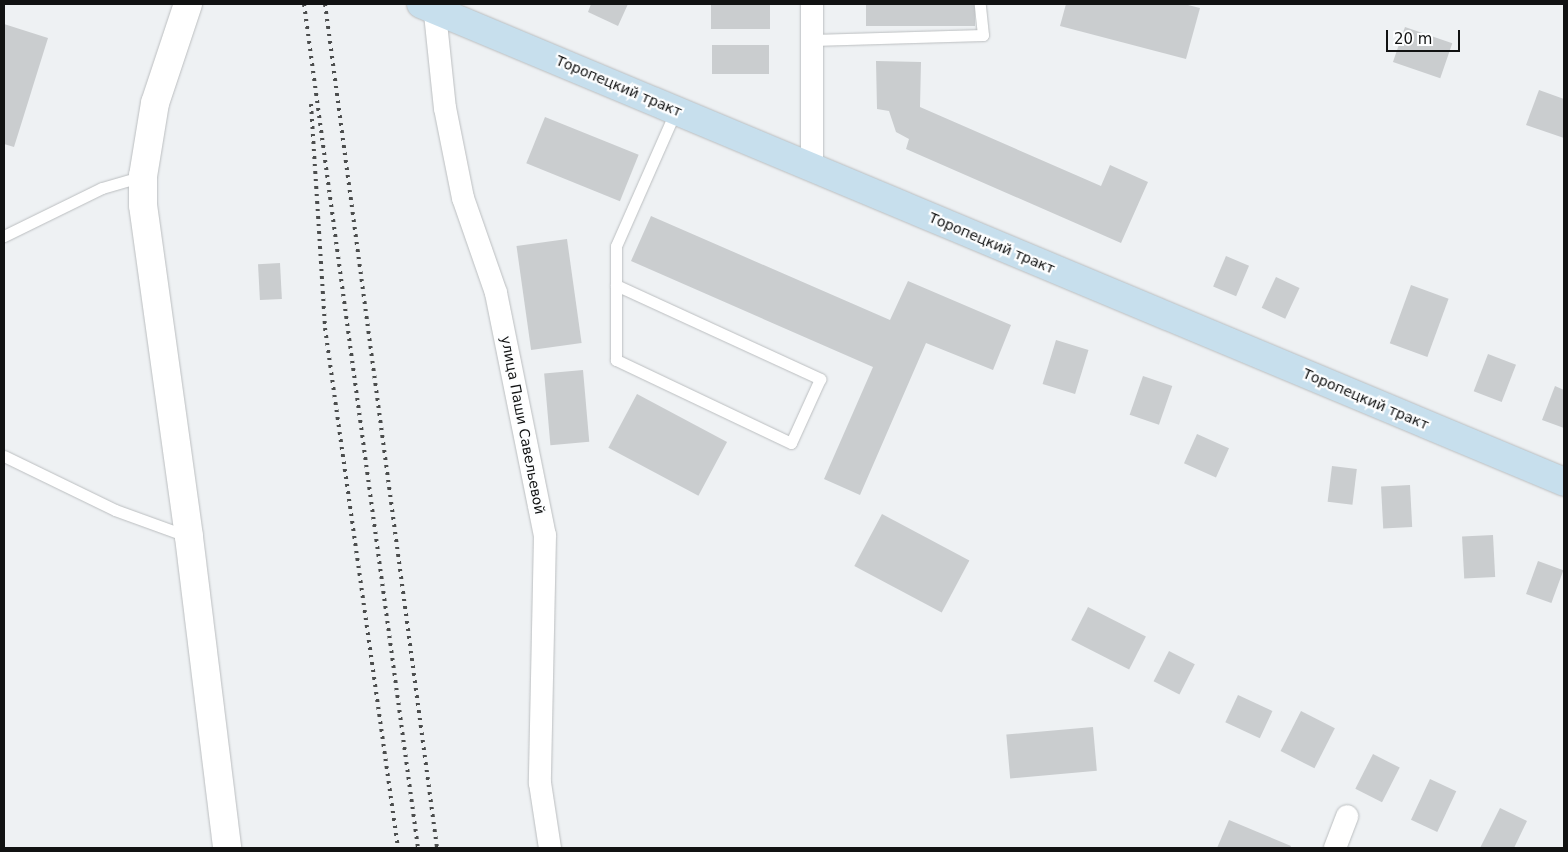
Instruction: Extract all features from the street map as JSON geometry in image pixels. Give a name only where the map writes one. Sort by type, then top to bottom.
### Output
[{"type":"main road","name":"Торопецкий тракт","points":[[430,5],[812,168],[1564,482]]},
{"type":"street","points":[[188,4],[156,103],[143,176],[148,254],[189,537],[227,848]]},
{"type":"street","points":[[812,4],[812,168]]},
{"type":"street","name":"улица Паши Савельевой","points":[[430,5],[445,108],[463,198],[496,293],[545,535],[540,783],[550,848]]},
{"type":"street","points":[[1335,848],[1347,816]]},
{"type":"lane","points":[[812,40],[983,36],[980,4]]},
{"type":"lane","points":[[616,285],[820,380],[791,443],[616,360],[616,285],[616,246],[676,110]]},
{"type":"lane","points":[[4,236],[102,188],[143,176]]},
{"type":"lane","points":[[4,456],[114,510],[189,537]]},
{"type":"building","points":[[591,4],[628,4],[618,26],[588,12]]},
{"type":"building","points":[[711,4],[770,4],[770,29],[711,29]]},
{"type":"building","points":[[866,4],[975,4],[975,26],[866,26]]},
{"type":"building","points":[[1066,4],[1184,4],[1200,8],[1186,59],[1060,26]]},
{"type":"building","points":[[4,24],[48,38],[14,147],[4,144]]},
{"type":"building","points":[[1405,27],[1452,43],[1440,78],[1393,62]]},
{"type":"building","points":[[712,45],[769,45],[769,74],[712,74]]},
{"type":"building","points":[[876,61],[921,62],[920,107],[1101,186],[1110,165],[1148,182],[1121,243],[906,149],[909,139],[896,132],[889,111],[877,109]]},
{"type":"building","points":[[1539,90],[1564,99],[1564,138],[1526,125]]},
{"type":"building","points":[[545,117],[639,155],[620,201],[526,163]]},
{"type":"building","points":[[651,216],[890,320],[908,281],[1011,325],[993,370],[926,343],[860,495],[824,479],[873,367],[631,261]]},
{"type":"building","points":[[567,239],[582,343],[531,350],[516,246]]},
{"type":"building","points":[[1226,256],[1249,266],[1236,296],[1213,286]]},
{"type":"building","points":[[280,263],[282,299],[260,300],[258,264]]},
{"type":"building","points":[[1276,277],[1300,288],[1285,319],[1262,308]]},
{"type":"building","points":[[1411,285],[1449,299],[1427,357],[1390,343]]},
{"type":"building","points":[[1056,340],[1089,350],[1075,394],[1043,384]]},
{"type":"building","points":[[1488,354],[1516,365],[1502,402],[1474,391]]},
{"type":"building","points":[[583,370],[589,442],[550,445],[544,373]]},
{"type":"building","points":[[1143,376],[1172,386],[1159,425],[1130,415]]},
{"type":"building","points":[[1555,386],[1564,390],[1564,428],[1542,420]]},
{"type":"building","points":[[637,394],[727,442],[698,496],[608,448]]},
{"type":"building","points":[[1197,434],[1229,448],[1216,477],[1184,463]]},
{"type":"building","points":[[1332,466],[1357,469],[1352,505],[1328,502]]},
{"type":"building","points":[[1410,485],[1412,527],[1383,528],[1381,487]]},
{"type":"building","points":[[882,514],[969,560],[942,613],[854,566]]},
{"type":"building","points":[[1493,535],[1495,577],[1464,579],[1462,537]]},
{"type":"building","points":[[1538,561],[1563,570],[1551,603],[1526,594]]},
{"type":"building","points":[[1088,607],[1146,637],[1129,669],[1071,640]]},
{"type":"building","points":[[1169,651],[1195,664],[1179,694],[1154,681]]},
{"type":"building","points":[[1238,695],[1272,711],[1260,738],[1225,722]]},
{"type":"building","points":[[1301,711],[1335,728],[1314,768],[1281,751]]},
{"type":"building","points":[[1093,727],[1097,771],[1010,778],[1006,735]]},
{"type":"building","points":[[1373,754],[1400,768],[1382,802],[1355,789]]},
{"type":"building","points":[[1430,779],[1456,791],[1437,832],[1411,820]]},
{"type":"building","points":[[1500,808],[1527,821],[1514,848],[1480,848]]},
{"type":"building","points":[[1229,820],[1291,846],[1290,848],[1217,848]]},
{"type":"railway","points":[[304,4],[418,848]]},
{"type":"railway","points":[[325,4],[437,848]]},
{"type":"railway","points":[[311,104],[325,328],[398,848]]}]
